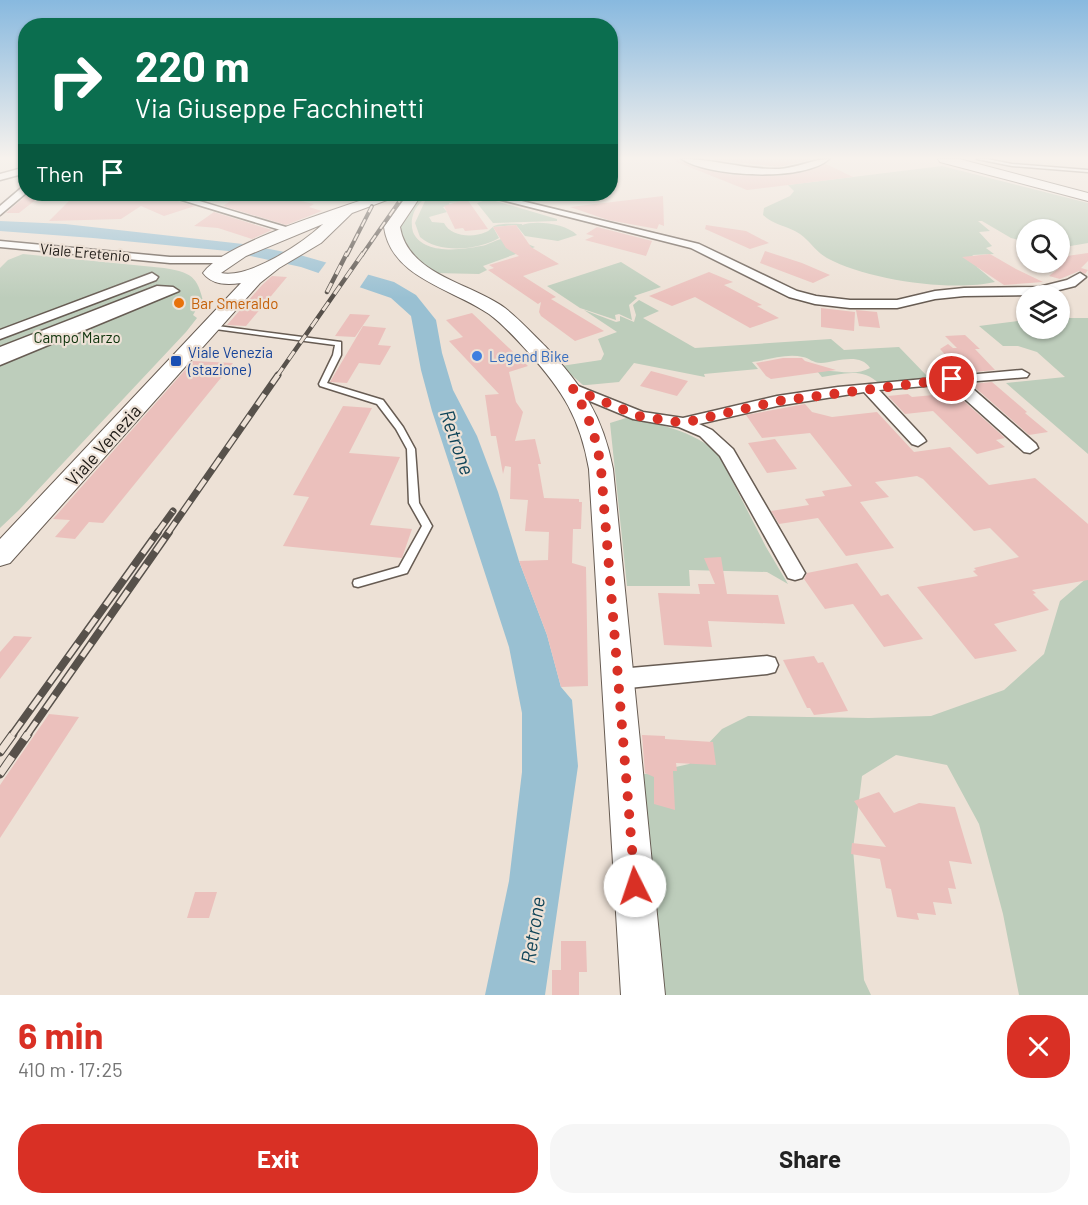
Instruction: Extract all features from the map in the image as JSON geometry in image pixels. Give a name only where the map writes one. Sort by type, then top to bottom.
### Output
[{"type":"main road","points":[[268,268],[240,278],[212,276],[214,268],[229,258],[291,230],[361,205]]},
{"type":"main road","points":[[397,205],[391,233],[408,260],[417,268],[470,294],[498,312],[573,389],[591,422],[599,451],[643,995]]},
{"type":"main road","name":"Viale Venezia","points":[[0,556],[207,330],[268,268],[312,241],[345,210]]},
{"type":"main road","points":[[268,242],[301,233],[312,235],[312,241]]},
{"type":"main road","name":"Viale Venezia","points":[[207,330],[218,299],[212,276]]},
{"type":"street","points":[[206,205],[291,230]]},
{"type":"street","points":[[531,205],[694,246],[794,294],[815,300],[850,304],[897,304],[964,292],[1039,291],[1071,283],[1080,277]]},
{"type":"street","name":"Viale Eretenio","points":[[0,244],[170,260],[229,258]]},
{"type":"street","name":"Viale Eretenio","points":[[170,260],[212,276]]},
{"type":"street","points":[[0,336],[152,277],[148,281],[150,286],[0,345]]},
{"type":"street","points":[[0,352],[157,290],[173,291],[0,361]]},
{"type":"street","points":[[683,423],[778,401],[868,388],[1022,374]]},
{"type":"street","points":[[952,379],[1030,448]]},
{"type":"street","points":[[868,388],[918,441]]},
{"type":"street","points":[[573,389],[639,416],[683,423],[706,433],[727,453],[795,573]]},
{"type":"street","points":[[619,679],[766,665]]},
{"type":"lane","points":[[207,330],[339,343],[338,355],[323,384],[381,402],[400,429],[411,448],[414,503],[427,526],[403,570],[358,583]]},
{"type":"green space","points":[[415,205],[418,205],[413,214],[413,232],[418,239],[434,248],[463,249],[503,239],[535,247],[483,266],[487,270],[479,274],[434,273],[420,267],[401,242],[400,228]]},
{"type":"green space","points":[[423,205],[450,205],[443,207],[447,212],[429,217],[432,222],[444,223],[447,228],[457,234],[475,235],[487,232],[494,226],[497,225],[535,223],[566,228],[577,235],[558,241],[525,236],[516,225],[493,227],[499,238],[491,242],[470,247],[448,248],[420,237],[415,223]]},
{"type":"green space","points":[[479,205],[511,205],[557,219],[557,221],[493,223]]},
{"type":"green space","points":[[770,205],[1088,205],[1088,243],[1070,246],[1070,219],[1016,219],[1016,239],[978,221],[990,231],[979,232],[992,246],[986,248],[994,254],[972,255],[986,264],[977,267],[995,282],[977,285],[933,285],[886,278],[844,266],[823,256],[800,234],[763,215],[764,208]]},
{"type":"green space","name":"Campo Marzo","points":[[23,254],[164,268],[183,272],[194,279],[197,284],[205,309],[196,310],[193,315],[197,318],[186,332],[0,528],[0,268],[8,260]]},
{"type":"green space","points":[[621,262],[661,287],[634,296],[637,298],[629,305],[632,320],[619,314],[615,315],[616,320],[580,308],[547,286]]},
{"type":"green space","points":[[639,300],[659,311],[643,318],[695,348],[831,339],[844,350],[899,347],[928,377],[879,384],[867,375],[852,373],[822,377],[817,371],[858,372],[870,368],[866,363],[854,359],[821,363],[803,357],[790,356],[752,362],[758,369],[704,374],[705,377],[634,363],[619,382],[583,385],[561,366],[601,360],[604,354],[598,339],[617,332],[584,310],[616,322],[620,321],[620,316],[634,322],[636,315],[633,305]]},
{"type":"green space","points":[[1070,318],[1088,318],[1088,454],[1006,383],[1065,377],[1037,352],[1018,346],[1003,346],[979,326],[1016,321],[1016,339],[1070,339]]},
{"type":"green space","points":[[626,418],[663,425],[698,439],[718,453],[766,547],[788,584],[767,572],[689,570],[690,586],[627,586],[610,423]]},
{"type":"green space","points":[[1088,577],[1088,995],[1019,995],[1003,914],[979,824],[947,765],[896,755],[862,776],[853,849],[864,980],[871,995],[643,995],[627,778],[689,764],[722,729],[748,716],[869,718],[931,716],[1004,690],[1044,654],[1060,601]]},
{"type":"water","name":"Retrone","points":[[0,221],[65,224],[243,244],[300,255],[394,282],[416,295],[436,320],[442,353],[453,390],[477,436],[498,492],[519,561],[547,635],[561,687],[572,700],[578,766],[545,995],[485,995],[509,881],[522,772],[522,713],[509,647],[432,411],[421,370],[411,316],[391,298],[301,267],[228,251],[0,231]]},
{"type":"pier","points":[[328,260],[370,272],[358,290],[317,275]]},
{"type":"building","points":[[15,205],[29,205],[19,213],[6,213]]},
{"type":"building","points":[[65,205],[195,206],[164,216],[141,206],[121,219],[49,221]]},
{"type":"building","points":[[312,205],[309,207],[322,211],[286,225],[223,206]]},
{"type":"building","points":[[472,205],[488,229],[465,231],[463,228],[455,229],[444,206]]},
{"type":"building","points":[[663,205],[664,226],[659,224],[657,229],[608,220],[570,207]]},
{"type":"building","points":[[214,212],[272,230],[252,239],[218,228],[194,226]]},
{"type":"building","points":[[516,225],[531,247],[559,264],[523,276],[556,297],[551,299],[604,331],[575,341],[541,316],[539,312],[541,302],[538,304],[488,270],[494,268],[489,265],[519,256],[506,248],[493,227]]},
{"type":"building","points":[[706,225],[746,231],[769,243],[750,249],[705,229]]},
{"type":"building","points":[[597,227],[652,241],[646,256],[585,240],[594,236],[586,234]]},
{"type":"building","points":[[765,251],[830,275],[813,283],[760,263]]},
{"type":"building","points":[[1088,253],[1088,261],[1081,268],[1088,270],[1085,274],[1079,271],[1060,279],[1049,276],[1053,273],[1070,273],[1070,256]]},
{"type":"building","points":[[990,254],[1016,269],[1016,273],[1024,273],[1043,282],[1004,285],[962,257]]},
{"type":"building","points":[[709,272],[733,282],[724,285],[762,305],[757,306],[779,318],[750,328],[695,297],[672,306],[649,296]]},
{"type":"building","points":[[272,276],[287,277],[246,326],[227,325],[262,285]]},
{"type":"building","points":[[821,308],[855,312],[854,331],[821,327]]},
{"type":"building","points":[[856,310],[877,312],[880,328],[859,326]]},
{"type":"building","points":[[472,313],[528,366],[509,372],[516,402],[523,412],[515,441],[535,439],[541,464],[538,464],[544,498],[579,499],[579,502],[582,502],[581,529],[573,529],[572,563],[586,567],[588,686],[561,687],[547,635],[519,561],[548,560],[549,532],[525,531],[528,500],[510,499],[511,467],[505,466],[503,474],[496,436],[491,436],[485,395],[499,394],[449,341],[463,337],[446,320]]},
{"type":"building","points":[[350,314],[370,315],[355,337],[335,336]]},
{"type":"building","points":[[363,326],[386,328],[378,345],[391,346],[380,365],[359,363],[347,383],[330,382]]},
{"type":"building","points":[[965,335],[980,349],[975,349],[995,370],[962,373],[940,349],[948,344],[957,348],[945,336]]},
{"type":"building","points":[[783,358],[802,358],[805,361],[836,370],[771,379],[756,363]]},
{"type":"building","points":[[193,361],[233,363],[103,523],[89,522],[75,539],[55,537],[70,520],[53,519]]},
{"type":"building","points":[[651,371],[688,381],[677,396],[640,386]]},
{"type":"building","points":[[992,382],[1048,432],[1029,435],[971,384]]},
{"type":"building","points":[[955,393],[1005,438],[996,440],[1005,447],[977,454],[933,411],[905,414],[888,396],[908,394],[912,397]]},
{"type":"building","points":[[805,404],[812,412],[832,417],[877,412],[914,452],[950,447],[989,485],[1035,478],[1088,524],[1088,580],[1032,590],[1036,593],[1033,594],[1049,610],[994,624],[1017,651],[975,659],[917,587],[978,576],[973,571],[976,570],[974,568],[1019,557],[990,528],[974,531],[923,479],[917,476],[875,482],[889,497],[860,502],[894,548],[846,556],[818,518],[779,524],[771,511],[809,505],[805,499],[825,496],[822,491],[852,486],[810,433],[762,438],[746,415]]},
{"type":"building","points":[[343,406],[372,408],[349,453],[400,457],[370,525],[412,529],[402,558],[283,546],[309,497],[293,495]]},
{"type":"building","points":[[775,439],[797,469],[767,473],[748,443]]},
{"type":"building","points":[[721,557],[727,594],[778,595],[785,624],[708,621],[712,647],[664,645],[658,593],[700,594],[698,584],[715,584],[704,558]]},
{"type":"building","points":[[857,563],[881,596],[888,594],[923,639],[884,647],[853,604],[825,609],[804,579],[807,573]]},
{"type":"building","points":[[14,636],[32,637],[0,679],[0,652]]},
{"type":"building","points":[[814,656],[818,663],[823,662],[848,711],[814,715],[810,708],[807,708],[783,660]]},
{"type":"building","points":[[49,714],[79,717],[0,838],[0,785]]},
{"type":"building","points":[[642,735],[713,742],[716,765],[676,763],[677,771],[673,771],[675,810],[654,804],[654,777],[645,773]]},
{"type":"building","points":[[879,792],[894,813],[919,803],[955,807],[972,864],[949,861],[956,889],[948,888],[952,904],[933,902],[936,915],[917,913],[919,920],[897,917],[891,889],[886,888],[880,859],[851,854],[852,843],[886,847],[854,801]]},
{"type":"building","points":[[195,892],[217,892],[209,918],[187,918]]},
{"type":"building","points":[[561,941],[586,941],[587,972],[579,972],[579,995],[552,995],[552,970],[561,970]]},
{"type":"railway","points":[[362,255],[397,205]]},
{"type":"railway","points":[[347,255],[372,206]]},
{"type":"railway","points":[[327,292],[347,253]]},
{"type":"railway","points":[[277,376],[363,253]]},
{"type":"railway","points":[[168,533],[278,375]]},
{"type":"railway","points":[[157,533],[173,511]]},
{"type":"railway","points":[[12,735],[158,532]]},
{"type":"railway","points":[[27,735],[169,532]]},
{"type":"railway","points":[[0,752],[13,734]]},
{"type":"railway","points":[[0,774],[28,734]]},
{"type":"place","name":"Bar Smeraldo","points":[[179,303]]},
{"type":"place","name":"Legend Bike","points":[[477,356]]},
{"type":"place","name":"Viale Venezia (stazione)","points":[[176,361]]},
{"type":"route","points":[[635,886],[601,469],[597,441],[591,422],[573,389],[639,416],[683,423],[778,401],[913,382],[952,379]]}]
